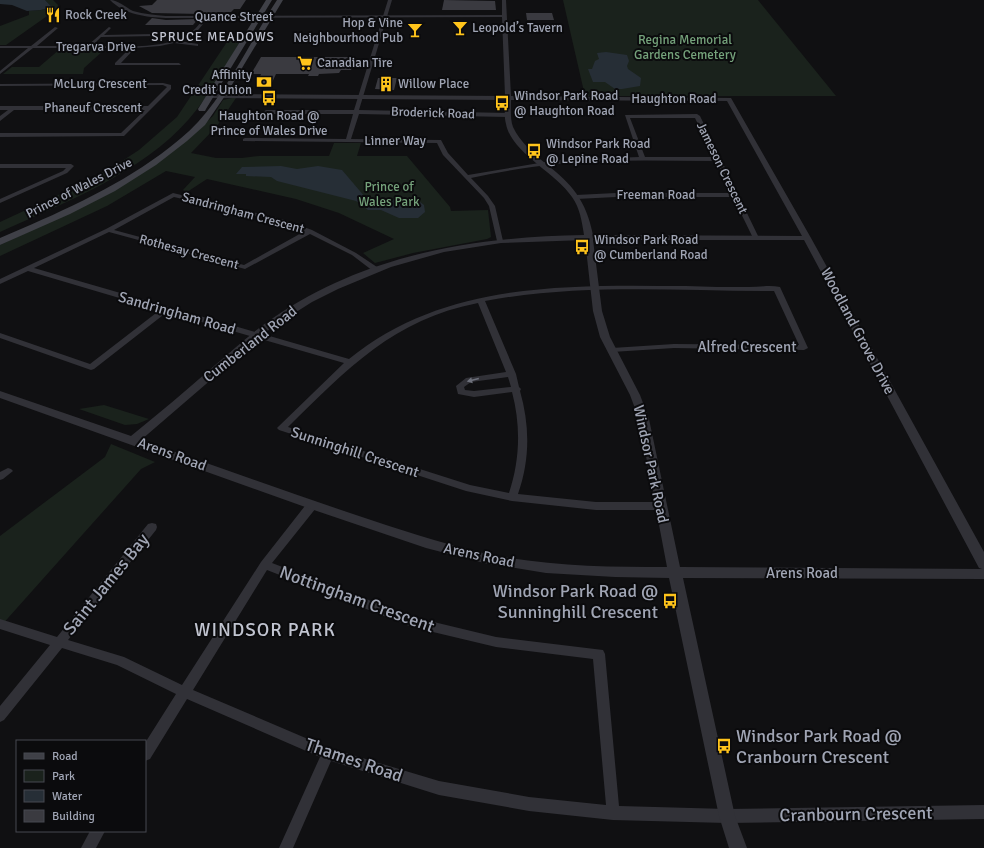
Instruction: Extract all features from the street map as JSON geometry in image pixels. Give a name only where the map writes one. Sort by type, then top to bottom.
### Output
[{"type":"main road","name":"Prince of Wales Drive","points":[[0,234],[98,188],[172,141],[185,129],[211,96],[269,0]]},
{"type":"main road","name":"Prince of Wales Drive","points":[[0,242],[107,191],[141,171],[175,147],[201,124],[222,96],[280,0]]},
{"type":"street","name":"Quance Street","points":[[112,0],[124,9],[141,14],[166,17],[504,16]]},
{"type":"street","points":[[386,17],[390,0]]},
{"type":"street","name":"Windsor Park Road","points":[[504,0],[509,125],[514,137],[524,148],[564,182],[576,197],[583,212],[600,324],[638,400],[644,418],[660,506],[727,816],[738,848]]},
{"type":"street","name":"Linner Way","points":[[386,17],[348,140],[439,141],[445,154],[486,197],[492,206],[500,241]]},
{"type":"street","name":"Tregarva Drive","points":[[0,47],[134,47],[174,42],[190,35],[207,18]]},
{"type":"street","points":[[0,72],[56,28]]},
{"type":"street","points":[[88,47],[109,28]]},
{"type":"street","points":[[100,36],[154,35]]},
{"type":"street","points":[[174,42],[196,45]]},
{"type":"street","points":[[134,47],[117,64],[179,64]]},
{"type":"street","name":"McLurg Crescent","points":[[0,85],[168,86],[169,88],[149,108]]},
{"type":"street","name":"Haughton Road","points":[[211,96],[729,99]]},
{"type":"street","name":"Woodland Grove Drive","points":[[729,99],[807,238],[984,564]]},
{"type":"street","name":"Phaneuf Crescent","points":[[0,108],[149,108]]},
{"type":"street","points":[[0,119],[14,108]]},
{"type":"street","name":"Phaneuf Crescent","points":[[0,135],[122,135],[149,108]]},
{"type":"street","name":"Broderick Road","points":[[266,112],[421,112],[508,116]]},
{"type":"street","name":"Jameson Crescent","points":[[643,159],[628,116],[697,116],[756,238]]},
{"type":"street","points":[[245,140],[348,140]]},
{"type":"street","points":[[467,177],[543,163],[590,160],[719,159]]},
{"type":"street","points":[[0,166],[71,166],[65,172],[0,202]]},
{"type":"street","name":"Freeman Road","points":[[576,197],[616,194],[736,195]]},
{"type":"street","name":"Sandringham Crescent","points":[[0,282],[108,230],[173,195],[283,221],[310,231],[354,254],[376,269]]},
{"type":"street","name":"Rothesay Crescent","points":[[108,230],[244,267],[310,231]]},
{"type":"street","name":"Cumberland Road","points":[[134,440],[256,336],[282,316],[303,303],[341,284],[376,269],[437,252],[500,241],[588,237],[807,238]]},
{"type":"street","name":"Sandringham Road","points":[[28,269],[165,310],[349,362]]},
{"type":"street","name":"Sunninghill Crescent","points":[[594,288],[537,290],[481,300],[452,307],[398,330],[349,362],[282,428],[469,488],[553,502],[596,506],[660,506]]},
{"type":"street","name":"Alfred Crescent","points":[[594,288],[777,289],[804,348],[674,346],[612,350]]},
{"type":"street","points":[[481,300],[512,374],[522,411],[524,441],[522,463],[512,496]]},
{"type":"street","points":[[0,335],[91,367],[165,310]]},
{"type":"street","points":[[512,374],[469,380],[460,386],[461,392],[474,394],[517,389]]},
{"type":"street","name":"Arens Road","points":[[0,394],[134,440],[312,505],[426,543],[484,558],[546,568],[615,572],[984,574]]},
{"type":"street","points":[[0,477],[8,471]]},
{"type":"street","points":[[146,753],[265,565],[312,505]]},
{"type":"street","name":"Saint James Bay","points":[[0,716],[152,527]]},
{"type":"street","name":"Nottingham Crescent","points":[[265,565],[412,622],[496,642],[599,654],[613,813]]},
{"type":"street","name":"Thames Road","points":[[0,624],[120,661],[184,692],[328,754],[439,788],[529,804],[613,813],[727,816]]},
{"type":"street","points":[[286,848],[328,754]]},
{"type":"street","name":"Cranbourn Crescent","points":[[727,816],[984,812]]},
{"type":"street","points":[[88,848],[97,832]]},
{"type":"green space","points":[[45,0],[53,0],[58,5],[57,9],[6,45],[0,45],[0,26],[29,15],[29,11],[52,7]]},
{"type":"green space","name":"Regina Memorial Gardens Cemetery","points":[[563,0],[758,0],[836,96],[585,96]]},
{"type":"green space","points":[[244,35],[197,109],[170,138],[149,155],[125,171],[76,198],[0,232],[0,222],[71,189],[116,165],[139,150],[177,117],[231,36]]},
{"type":"green space","points":[[60,49],[105,49],[84,68],[83,74],[3,74],[12,67],[39,67]]},
{"type":"green space","name":"Prince of Wales Park","points":[[236,98],[217,126],[191,153],[216,158],[242,158],[259,156],[329,156],[334,143],[361,143],[357,156],[407,156],[450,207],[451,211],[488,210],[491,237],[413,253],[375,263],[363,253],[394,239],[339,213],[296,199],[207,179],[187,192],[183,190],[195,177],[166,171],[107,206],[0,256],[0,245],[97,199],[202,126],[213,116],[223,100]]},
{"type":"green space","points":[[104,405],[149,419],[137,424],[125,425],[79,409]]},
{"type":"green space","points":[[111,444],[155,462],[141,469],[0,627],[0,536],[105,457]]},
{"type":"water","points":[[0,0],[45,0],[52,7],[41,10],[27,11],[12,5],[0,4]]},
{"type":"water","points":[[606,52],[627,55],[629,61],[627,66],[628,69],[641,78],[640,86],[615,89],[605,82],[593,82],[588,69],[592,69],[595,61],[599,59],[597,53]]},
{"type":"water","points":[[281,166],[297,169],[318,166],[342,170],[365,197],[376,200],[416,199],[424,205],[425,212],[418,218],[399,218],[381,210],[368,210],[356,201],[277,181],[271,177],[236,174],[242,167]]},
{"type":"building","points":[[157,0],[246,0],[240,9],[234,9],[231,12],[202,14],[152,13],[139,6],[152,5]]},
{"type":"building","points":[[444,0],[495,1],[496,10],[442,10]]},
{"type":"building","points":[[526,13],[552,13],[554,20],[527,20]]},
{"type":"building","points":[[152,18],[166,20],[198,19],[193,25],[145,25]]},
{"type":"building","name":"Canadian Tire","points":[[261,57],[355,57],[351,70],[341,70],[339,73],[319,74],[318,76],[308,76],[309,74],[276,74],[270,87],[257,85],[261,74],[251,74]]},
{"type":"building","name":"Willow Place","points":[[378,78],[397,78],[394,90],[375,89]]},
{"type":"place","name":"Rock Creek","points":[[53,15]]},
{"type":"place","name":"Leopold’s Tavern","points":[[460,28]]},
{"type":"place","name":"Hop & Vine Neighbourhood Pub","points":[[415,30]]},
{"type":"place","name":"Canadian Tire","points":[[305,63]]},
{"type":"place","name":"Affinity Credit Union","points":[[264,82]]},
{"type":"place","name":"Willow Place","points":[[386,84]]},
{"type":"place","name":"Haughton Road @ Prince of Wales Drive","points":[[269,98]]},
{"type":"place","name":"Windsor Park Road @ Haughton Road","points":[[502,103]]},
{"type":"place","name":"Windsor Park Road @ Lepine Road","points":[[534,151]]},
{"type":"place","name":"Windsor Park Road @ Cumberland Road","points":[[582,247]]},
{"type":"place","name":"Windsor Park Road @ Sunninghill Crescent","points":[[670,601]]},
{"type":"place","name":"Windsor Park Road @ Cranbourn Crescent","points":[[724,746]]},
{"type":"district","name":"SPRUCE MEADOWS","points":[[213,37]]},
{"type":"district","name":"WINDSOR PARK","points":[[265,630]]}]
